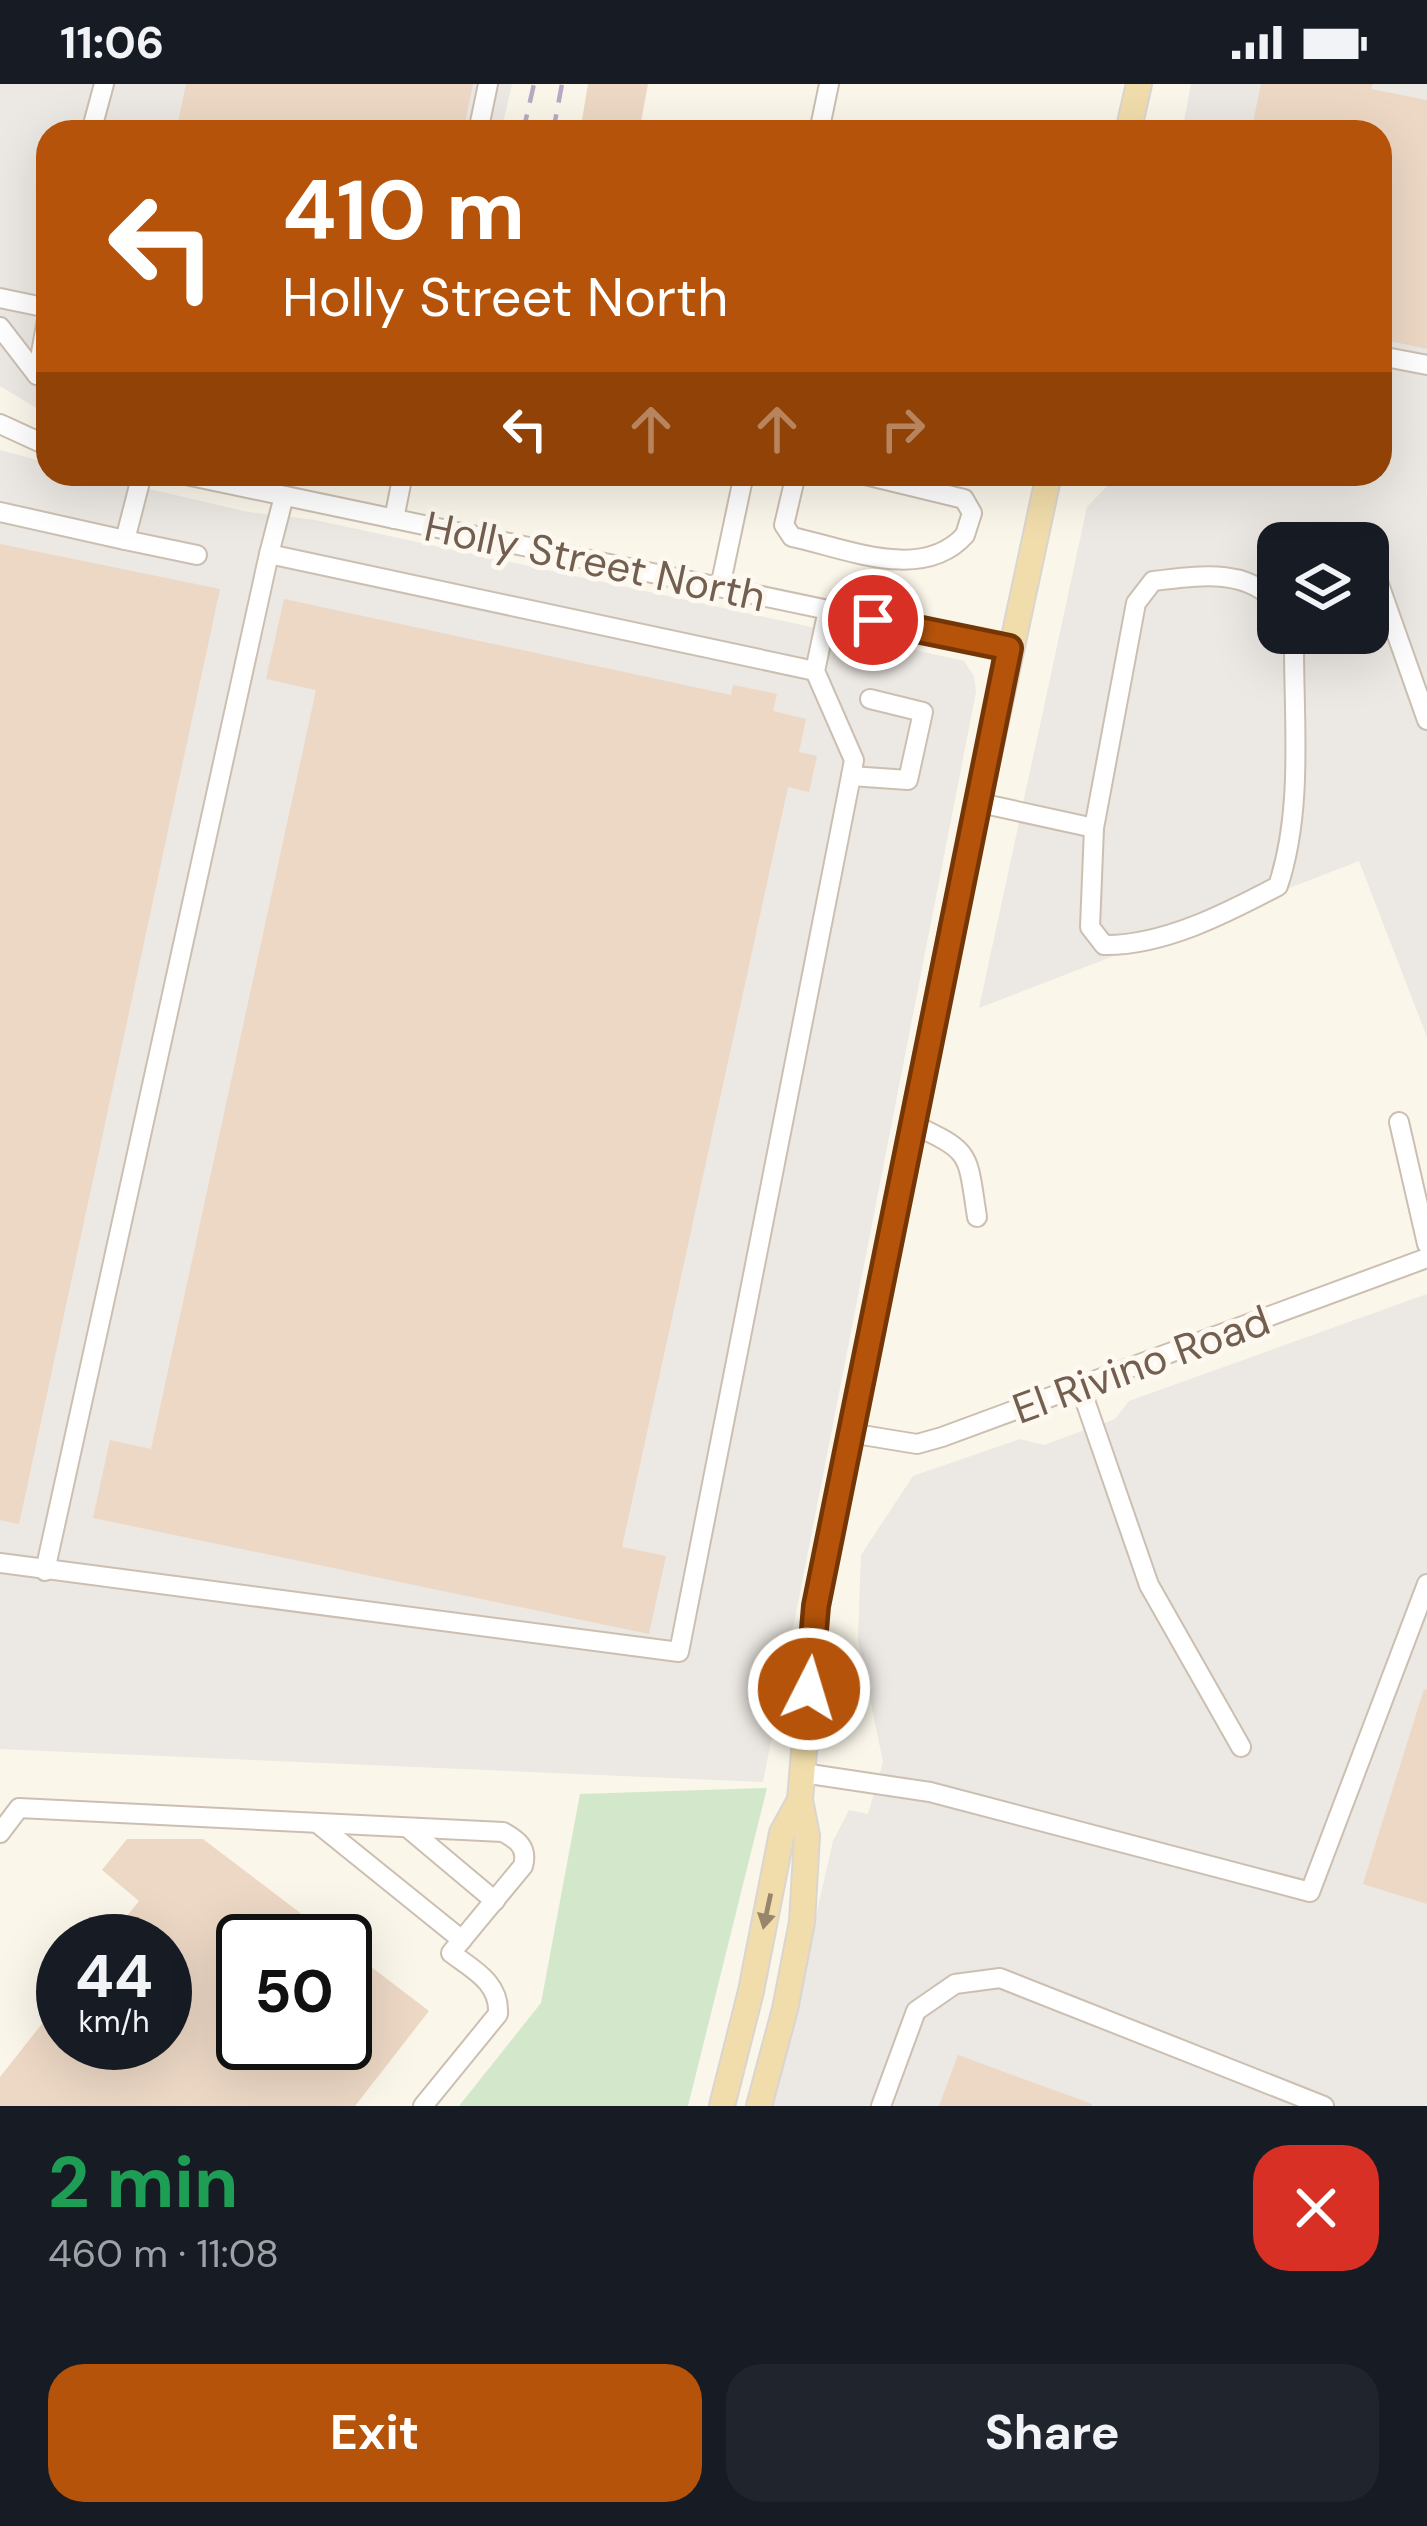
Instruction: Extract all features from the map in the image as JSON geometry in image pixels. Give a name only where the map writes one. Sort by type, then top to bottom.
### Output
[{"type":"main road","points":[[1131,120],[1139,84]]},
{"type":"main road","points":[[759,2106],[802,1922],[807,1836],[800,1800],[816,1606],[1009,648],[1046,486]]},
{"type":"main road","points":[[722,2106],[751,1991],[782,1833],[800,1800]]},
{"type":"street","points":[[95,120],[104,84]]},
{"type":"street","points":[[480,120],[488,84]]},
{"type":"street","points":[[822,120],[829,84]]},
{"type":"street","points":[[0,298],[36,308]]},
{"type":"street","points":[[0,327],[36,369]]},
{"type":"street","points":[[1392,358],[1427,365]]},
{"type":"street","points":[[0,424],[36,440]]},
{"type":"street","points":[[125,540],[139,486]]},
{"type":"street","name":"Holly Street North","points":[[237,486],[1009,648]]},
{"type":"street","points":[[394,519],[401,486]]},
{"type":"street","points":[[720,587],[741,486]]},
{"type":"street","points":[[793,486],[784,525],[792,537],[907,561],[928,560],[965,535],[971,514],[964,499],[910,486]]},
{"type":"street","points":[[45,1571],[284,496]]},
{"type":"street","points":[[0,512],[197,554]]},
{"type":"street","points":[[269,554],[815,671]]},
{"type":"street","points":[[1257,585],[1229,576],[1154,581],[1136,602],[1094,828],[1090,927],[1104,945],[1126,945],[1197,923],[1278,886],[1288,854],[1294,654]]},
{"type":"street","points":[[0,1563],[680,1652],[854,760],[815,671],[828,610]]},
{"type":"street","points":[[1389,612],[1427,719]]},
{"type":"street","points":[[851,776],[908,780],[923,712],[870,699]]},
{"type":"street","points":[[980,802],[1094,828]]},
{"type":"street","points":[[1399,1122],[1427,1244]]},
{"type":"street","points":[[912,1124],[955,1144],[968,1158],[976,1217]]},
{"type":"street","name":"El Rivino Road","points":[[850,1433],[917,1444],[1427,1258]]},
{"type":"street","points":[[1080,1386],[1149,1585],[1241,1747]]},
{"type":"street","points":[[802,1773],[930,1792],[1310,1892],[1427,1584]]},
{"type":"street","points":[[0,1833],[19,1808],[503,1832],[518,1840],[525,1856],[523,1866],[451,1954],[493,1985],[498,2014],[423,2106]]},
{"type":"street","points":[[316,1823],[462,1940]]},
{"type":"street","points":[[408,1828],[495,1901]]},
{"type":"street","points":[[881,2106],[916,2011],[955,1984],[1000,1978],[1324,2106]]},
{"type":"shaded area","points":[[0,84],[512,84],[504,120],[36,120],[36,408],[0,386]]},
{"type":"shaded area","points":[[1191,84],[1427,84],[1427,1037],[1359,861],[979,1008],[1087,507],[1107,486],[1392,486],[1392,120],[1184,120]]},
{"type":"shaded area","points":[[0,450],[36,460],[36,486],[136,486],[248,512],[315,520],[964,661],[974,676],[976,692],[763,1782],[0,1749]]},
{"type":"shaded area","points":[[1427,1294],[1427,2106],[772,2106],[833,1841],[849,1810],[868,1814],[883,1762],[858,1641],[861,1555],[913,1476],[1020,1439],[1044,1445],[1115,1419],[1129,1401]]},
{"type":"green space","points":[[767,1788],[688,2106],[459,2106],[541,2003],[580,1794]]},
{"type":"building","points":[[186,84],[473,84],[466,120],[178,120]]},
{"type":"building","points":[[588,84],[648,84],[641,120],[582,120]]},
{"type":"building","points":[[1261,84],[1373,84],[1371,89],[1427,100],[1427,349],[1392,342],[1392,120],[1254,120]]},
{"type":"building","points":[[0,544],[220,589],[19,1524],[0,1520]]},
{"type":"building","points":[[284,599],[731,695],[733,685],[777,694],[773,711],[806,719],[799,752],[817,756],[809,792],[788,787],[622,1547],[666,1556],[649,1634],[93,1518],[110,1440],[151,1449],[316,690],[266,679]]},
{"type":"building","points":[[1427,1690],[1427,1904],[1363,1884]]},
{"type":"building","points":[[127,1839],[203,1839],[302,1914],[216,1914],[216,2070],[372,2070],[372,1968],[429,2011],[355,2106],[0,2106],[0,2077],[36,2031],[36,2070],[192,2070],[192,1914],[129,1914],[139,1901],[102,1870]]},
{"type":"building","points":[[958,2055],[1092,2104],[1092,2106],[939,2106]]},
{"type":"railway","points":[[526,120],[534,84]]},
{"type":"railway","points":[[555,120],[562,84]]},
{"type":"route","points":[[809,1689],[816,1606],[1009,648],[873,620]]}]
